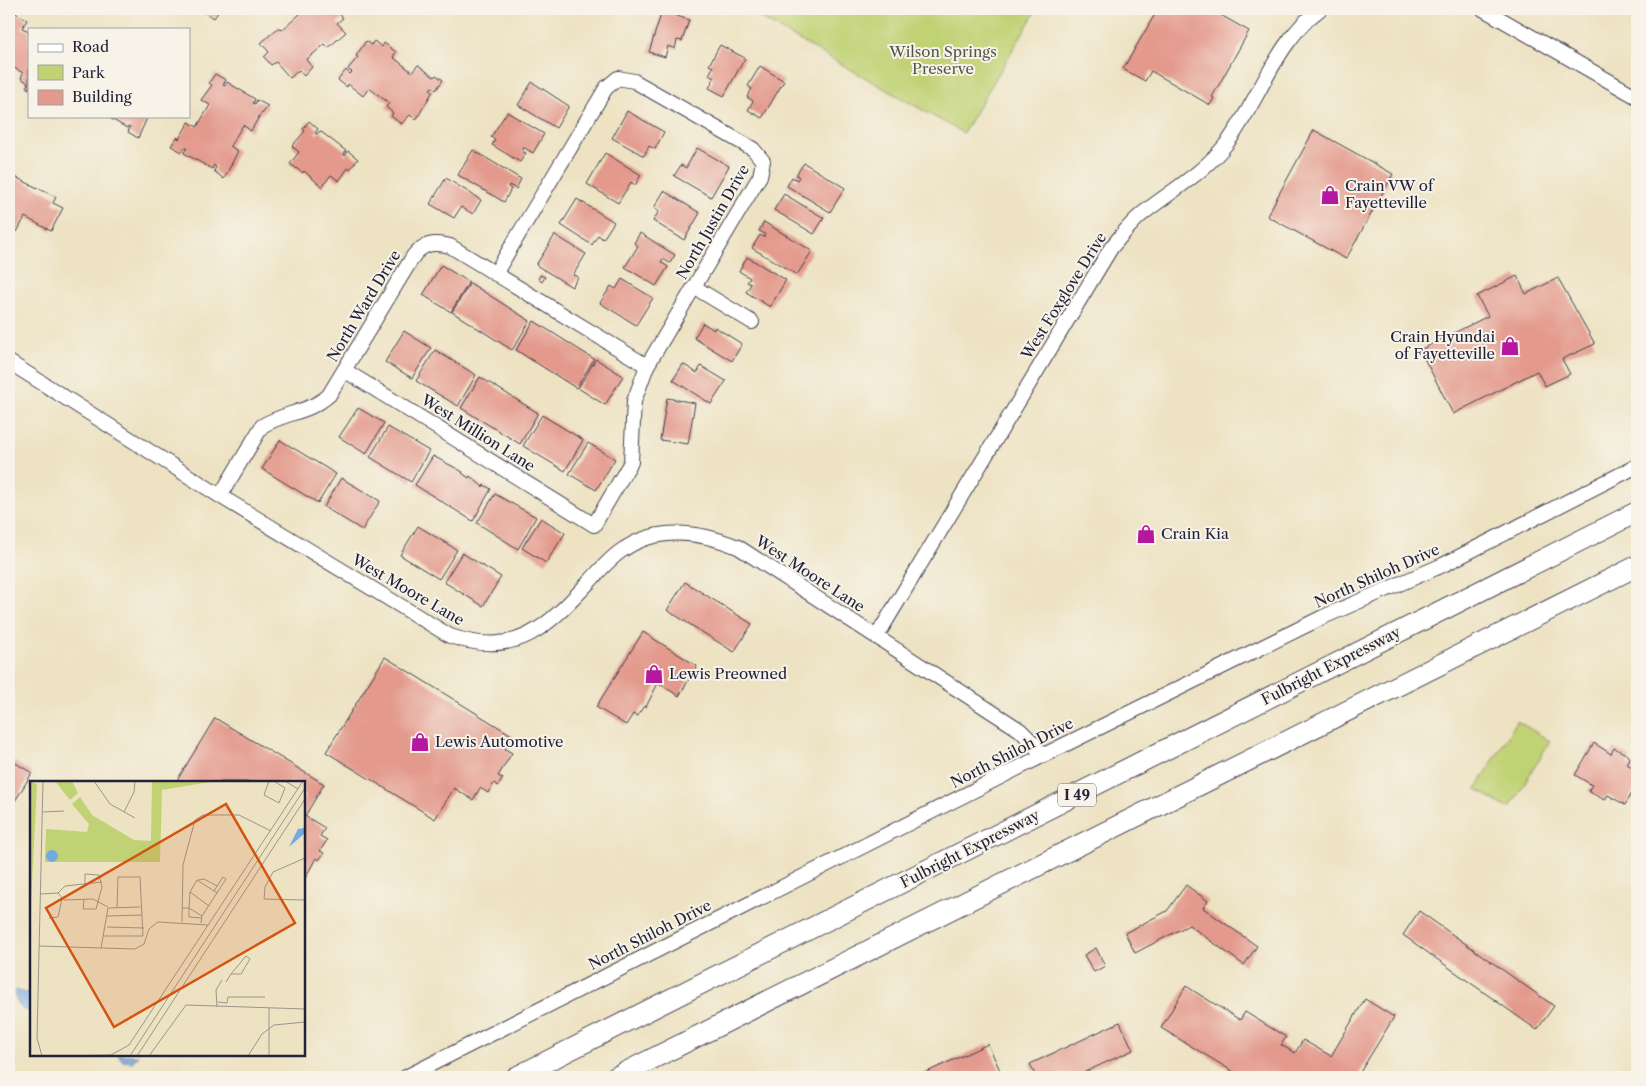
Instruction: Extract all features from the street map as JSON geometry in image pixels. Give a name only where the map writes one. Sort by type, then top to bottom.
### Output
[{"type":"highway","name":"Fulbright Expressway","points":[[516,1077],[1637,512]]},
{"type":"highway","points":[[616,1077],[1637,566]]},
{"type":"street","name":"West Foxglove Drive","points":[[877,636],[1111,248],[1141,215],[1206,167],[1227,143],[1292,37],[1310,16],[1320,9]]},
{"type":"street","points":[[1482,9],[1637,97]]},
{"type":"street","name":"North Justin Drive","points":[[495,274],[606,88],[618,78],[626,78],[753,149],[763,161],[763,169],[760,176],[647,366],[634,401],[631,462],[594,525]]},
{"type":"street","name":"North Ward Drive","points":[[220,496],[262,426],[324,400],[419,250],[427,245],[438,243],[450,246],[647,366]]},
{"type":"street","points":[[694,287],[752,322]]},
{"type":"street","name":"West Moore Lane","points":[[9,362],[220,496],[431,626],[467,642],[510,641],[530,635],[552,620],[610,559],[625,548],[642,540],[662,534],[686,533],[712,536],[738,547],[1020,730],[1034,744],[1042,756]]},
{"type":"street","name":"West Million Lane","points":[[344,370],[594,525]]},
{"type":"street","name":"North Shiloh Drive","points":[[406,1077],[1042,756],[1323,617],[1443,565],[1637,466]]},
{"type":"green space","name":"Wilson Springs Preserve","points":[[744,9],[1037,9],[963,133]]},
{"type":"green space","points":[[1517,721],[1550,741],[1509,809],[1476,789]]},
{"type":"water","points":[[15,990],[25,993],[30,991],[30,1009],[27,1011],[24,1010],[15,996]]},
{"type":"water","points":[[119,1056],[138,1056],[132,1062],[123,1061]]},
{"type":"building","points":[[9,9],[27,20],[22,28],[28,31],[28,83],[21,78],[23,73],[9,65]]},
{"type":"building","points":[[209,9],[219,11],[214,18],[206,13]]},
{"type":"building","points":[[295,9],[327,9],[331,13],[335,9],[343,18],[337,23],[346,32],[328,48],[325,44],[306,60],[312,67],[304,76],[299,70],[290,78],[276,62],[271,65],[264,57],[269,52],[261,43],[279,27],[282,30],[300,14]]},
{"type":"building","points":[[1158,9],[1210,9],[1249,31],[1212,97],[1214,98],[1210,105],[1151,71],[1145,81],[1123,69]]},
{"type":"building","points":[[662,11],[689,20],[682,41],[677,40],[675,49],[668,46],[665,57],[649,52]]},
{"type":"building","points":[[366,41],[371,45],[374,41],[382,47],[384,43],[396,52],[393,57],[412,72],[418,65],[434,77],[436,75],[443,80],[436,90],[432,87],[430,89],[433,91],[416,120],[410,115],[401,124],[391,116],[393,113],[386,107],[389,103],[369,88],[363,96],[348,84],[347,87],[338,80],[346,70],[350,74],[352,72],[348,69],[358,57],[356,56]]},
{"type":"building","points":[[720,45],[745,58],[724,96],[709,88],[714,78],[709,75],[713,67],[709,65]]},
{"type":"building","points":[[760,66],[784,81],[762,118],[748,110],[753,101],[747,97],[752,89],[748,86]]},
{"type":"building","points":[[215,74],[226,80],[223,85],[225,86],[227,82],[255,99],[253,103],[255,104],[257,100],[268,106],[261,113],[251,131],[243,125],[230,146],[238,151],[224,179],[214,171],[216,167],[214,165],[212,169],[184,153],[187,148],[185,147],[182,152],[171,146],[177,137],[179,139],[189,122],[197,127],[210,105],[201,100],[212,85],[209,83]]},
{"type":"building","points":[[532,82],[569,106],[556,128],[518,105]]},
{"type":"building","points":[[627,111],[664,132],[655,149],[649,146],[644,156],[612,138]]},
{"type":"building","points":[[507,112],[544,134],[533,153],[523,147],[523,152],[526,153],[520,162],[492,145],[495,140],[491,137]]},
{"type":"building","points":[[110,118],[147,118],[138,138],[128,132],[130,127],[128,126],[127,128]]},
{"type":"building","points":[[309,121],[318,129],[315,133],[317,134],[320,131],[346,151],[345,156],[348,151],[358,159],[350,169],[348,168],[339,181],[331,175],[322,187],[304,171],[303,173],[290,164],[299,152],[292,146],[305,131],[303,129]]},
{"type":"building","name":"Crain VW of Fayetteville","points":[[1314,130],[1393,174],[1346,259],[1267,216]]},
{"type":"building","points":[[697,148],[729,166],[711,197],[674,176],[681,165],[686,168]]},
{"type":"building","points":[[473,150],[521,179],[516,189],[509,185],[508,187],[511,189],[504,202],[458,175]]},
{"type":"building","points":[[605,153],[641,175],[635,185],[631,182],[618,203],[587,184]]},
{"type":"building","points":[[804,163],[845,188],[830,212],[787,186],[792,177],[797,180],[799,177],[796,175]]},
{"type":"building","points":[[9,174],[56,197],[53,203],[63,208],[51,231],[25,217],[17,232],[9,227]]},
{"type":"building","points":[[446,178],[481,200],[473,214],[461,207],[454,218],[430,204]]},
{"type":"building","points":[[664,191],[700,213],[684,240],[653,221],[659,211],[654,208]]},
{"type":"building","points":[[784,194],[824,218],[814,234],[774,210]]},
{"type":"building","points":[[577,199],[614,222],[603,239],[598,235],[592,245],[561,225]]},
{"type":"building","points":[[764,222],[812,251],[797,275],[752,248],[760,235],[764,237],[765,234],[759,231]]},
{"type":"building","points":[[640,233],[675,255],[670,263],[663,259],[661,262],[668,267],[656,286],[625,267],[638,246],[634,243]]},
{"type":"building","points":[[555,235],[586,254],[573,275],[578,277],[572,287],[536,265]]},
{"type":"building","points":[[747,257],[786,280],[770,307],[746,292],[751,284],[747,282],[750,278],[739,271]]},
{"type":"building","points":[[441,265],[469,282],[451,312],[423,295]]},
{"type":"building","points":[[540,275],[545,277],[542,282],[538,279]]},
{"type":"building","name":"Crain Hyundai of Fayetteville","points":[[1517,276],[1526,294],[1558,278],[1595,344],[1562,359],[1570,374],[1545,386],[1537,371],[1453,414],[1420,350],[1488,316],[1477,296]]},
{"type":"building","points":[[622,279],[653,298],[636,325],[600,303],[611,286],[616,289]]},
{"type":"building","points":[[470,283],[530,321],[512,350],[452,312]]},
{"type":"building","points":[[534,321],[594,359],[576,388],[516,350]]},
{"type":"building","points":[[703,323],[714,330],[715,327],[742,344],[732,361],[694,338]]},
{"type":"building","points":[[404,331],[431,348],[412,378],[385,362]]},
{"type":"building","points":[[435,350],[476,375],[458,406],[416,381]]},
{"type":"building","points":[[596,359],[623,376],[605,405],[578,388]]},
{"type":"building","points":[[683,364],[697,373],[701,366],[726,381],[711,404],[673,380]]},
{"type":"building","points":[[480,377],[538,413],[520,444],[461,408]]},
{"type":"building","points":[[667,398],[695,403],[688,444],[660,440]]},
{"type":"building","points":[[358,408],[384,423],[366,454],[339,437]]},
{"type":"building","points":[[542,415],[583,440],[565,471],[523,446]]},
{"type":"building","points":[[388,427],[429,451],[411,482],[370,457]]},
{"type":"building","points":[[280,440],[336,474],[318,503],[262,469]]},
{"type":"building","points":[[588,443],[615,459],[596,490],[569,474]]},
{"type":"building","points":[[433,456],[463,472],[469,478],[470,476],[483,487],[484,485],[491,489],[473,521],[415,485]]},
{"type":"building","points":[[341,478],[380,501],[362,530],[324,507]]},
{"type":"building","points":[[495,494],[536,517],[518,549],[477,523]]},
{"type":"building","points":[[541,518],[565,533],[546,563],[522,548]]},
{"type":"building","points":[[418,526],[457,550],[439,579],[400,555]]},
{"type":"building","points":[[462,553],[501,577],[483,606],[444,582]]},
{"type":"building","points":[[685,582],[752,624],[734,652],[667,610]]},
{"type":"building","name":"Lewis Preowned","points":[[643,632],[697,666],[679,696],[658,683],[646,707],[644,706],[637,716],[633,714],[626,725],[596,707]]},
{"type":"building","name":"Lewis Automotive","points":[[385,657],[513,736],[505,749],[512,753],[498,776],[503,778],[498,786],[494,783],[488,793],[480,788],[473,800],[454,788],[435,819],[326,752]]},
{"type":"building","points":[[215,718],[324,784],[305,816],[305,781],[177,781]]},
{"type":"building","points":[[1594,743],[1611,754],[1614,748],[1628,755],[1630,758],[1627,764],[1637,770],[1637,785],[1625,805],[1608,795],[1605,800],[1588,791],[1592,785],[1575,775]]},
{"type":"building","points":[[9,759],[32,773],[9,811]]},
{"type":"building","points":[[305,816],[325,828],[320,836],[327,840],[320,851],[324,853],[319,860],[316,858],[305,878]]},
{"type":"building","points":[[1186,885],[1208,901],[1203,908],[1257,946],[1244,965],[1189,925],[1135,953],[1125,933],[1167,911]]},
{"type":"building","points":[[1419,911],[1554,1006],[1537,1030],[1403,935]]},
{"type":"building","points":[[1096,948],[1105,966],[1094,972],[1084,955]]},
{"type":"building","points":[[1186,986],[1240,1020],[1245,1012],[1286,1037],[1281,1045],[1295,1053],[1303,1040],[1331,1056],[1365,999],[1394,1017],[1359,1074],[1365,1077],[1242,1077],[1161,1028]]},
{"type":"building","points":[[1120,1022],[1133,1050],[1074,1077],[1036,1077],[1030,1064]]},
{"type":"building","points":[[988,1044],[1003,1077],[916,1077]]},
{"type":"place","name":"Crain VW of Fayetteville","points":[[1330,195]]},
{"type":"place","name":"Crain Hyundai of Fayetteville","points":[[1510,346]]},
{"type":"place","name":"Crain Kia","points":[[1146,534]]},
{"type":"place","name":"Lewis Preowned","points":[[654,674]]},
{"type":"place","name":"Lewis Automotive","points":[[420,742]]}]
